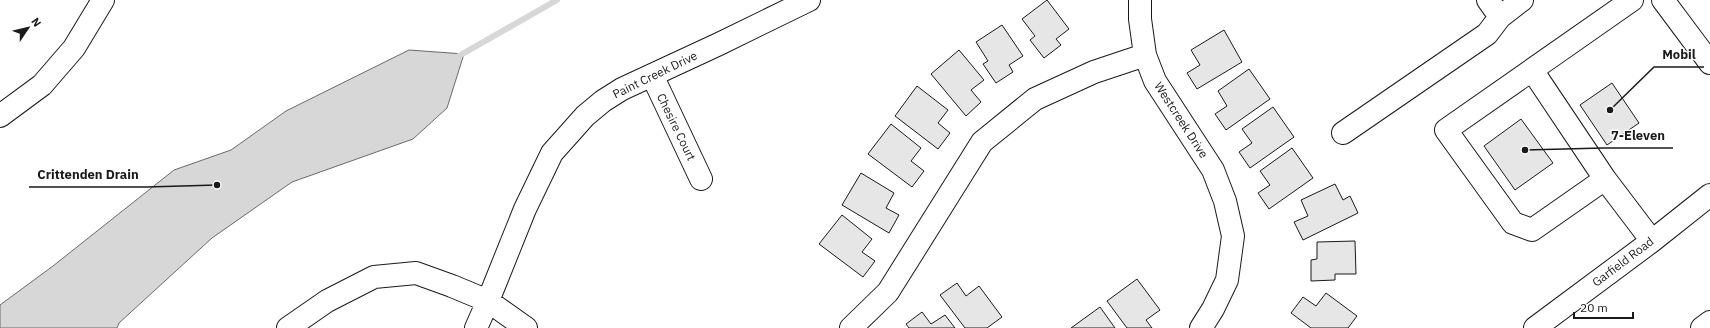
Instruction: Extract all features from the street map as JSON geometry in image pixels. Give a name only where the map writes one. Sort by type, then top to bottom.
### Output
[{"type":"street","points":[[0,116],[42,85],[74,48],[103,0]]},
{"type":"street","name":"Paint Creek Drive","points":[[476,328],[525,209],[552,153],[585,116],[603,101],[622,89],[809,0]]},
{"type":"street","name":"Westcreek Drive","points":[[1140,0],[1140,19],[1145,55],[1155,81],[1213,170],[1225,202],[1233,236],[1227,280],[1213,309],[1201,328]]},
{"type":"street","points":[[1344,133],[1487,34],[1494,8],[1522,0]]},
{"type":"street","points":[[1605,179],[1532,230],[1513,223],[1446,130],[1632,0]]},
{"type":"street","points":[[1663,0],[1710,64]]},
{"type":"street","points":[[851,328],[888,292],[982,142],[1035,99],[1094,72],[1145,55]]},
{"type":"street","points":[[1532,70],[1605,179],[1652,241]]},
{"type":"street","name":"Chesire Court","points":[[652,75],[701,178]]},
{"type":"street","name":"Garfield Road","points":[[1535,328],[1652,241],[1710,195]]},
{"type":"street","points":[[288,328],[328,300],[374,277],[416,273],[488,301],[526,328]]},
{"type":"street","points":[[1702,328],[1710,322]]},
{"type":"shaded area","points":[[409,50],[464,54],[447,108],[413,139],[292,182],[212,238],[119,323],[117,328],[0,328],[0,305],[53,266],[174,170],[231,150],[286,111]]},
{"type":"building","points":[[1047,0],[1069,29],[1056,39],[1061,45],[1044,58],[1030,40],[1035,36],[1022,19]]},
{"type":"building","points":[[1002,25],[1023,56],[1009,65],[1013,72],[996,83],[983,64],[988,61],[976,42]]},
{"type":"building","points":[[1224,30],[1242,62],[1197,89],[1187,73],[1200,65],[1191,50]]},
{"type":"building","points":[[959,50],[984,80],[971,90],[981,102],[966,116],[931,74]]},
{"type":"building","points":[[1249,69],[1270,99],[1226,130],[1215,114],[1227,106],[1218,91]]},
{"type":"building","points":[[1612,83],[1639,123],[1607,145],[1580,105]]},
{"type":"building","points":[[917,86],[948,110],[938,123],[950,133],[938,149],[895,116]]},
{"type":"building","points":[[1273,107],[1294,137],[1250,168],[1239,152],[1252,143],[1242,129]]},
{"type":"building","points":[[1521,119],[1553,163],[1515,190],[1484,146]]},
{"type":"building","points":[[891,124],[921,148],[911,161],[924,171],[912,187],[868,154]]},
{"type":"building","points":[[1292,148],[1313,178],[1269,209],[1258,193],[1270,185],[1260,171]]},
{"type":"building","points":[[861,173],[894,193],[886,208],[899,215],[889,233],[842,205]]},
{"type":"building","points":[[1335,184],[1343,200],[1350,196],[1358,213],[1303,240],[1294,222],[1308,216],[1301,200]]},
{"type":"building","points":[[842,215],[872,239],[862,252],[875,261],[863,277],[819,244]]},
{"type":"building","points":[[1355,241],[1356,274],[1335,274],[1335,280],[1311,281],[1311,260],[1317,259],[1317,242]]},
{"type":"building","points":[[1137,279],[1160,310],[1146,320],[1152,328],[1127,328],[1107,301]]},
{"type":"building","points":[[957,283],[966,296],[979,286],[1002,317],[987,328],[965,328],[940,295]]},
{"type":"building","points":[[1326,293],[1357,316],[1348,328],[1311,328],[1291,313],[1303,297],[1316,306]]},
{"type":"building","points":[[1100,307],[1115,328],[1071,328]]},
{"type":"building","points":[[922,312],[931,324],[945,315],[955,328],[909,328],[906,324]]},
{"type":"waterway","points":[[457,57],[557,0]]},
{"type":"place","name":"Mobil","points":[[1610,110]]},
{"type":"place","name":"7-Eleven","points":[[1525,150]]},
{"type":"place","name":"Crittenden Drain","points":[[217,185]]}]
